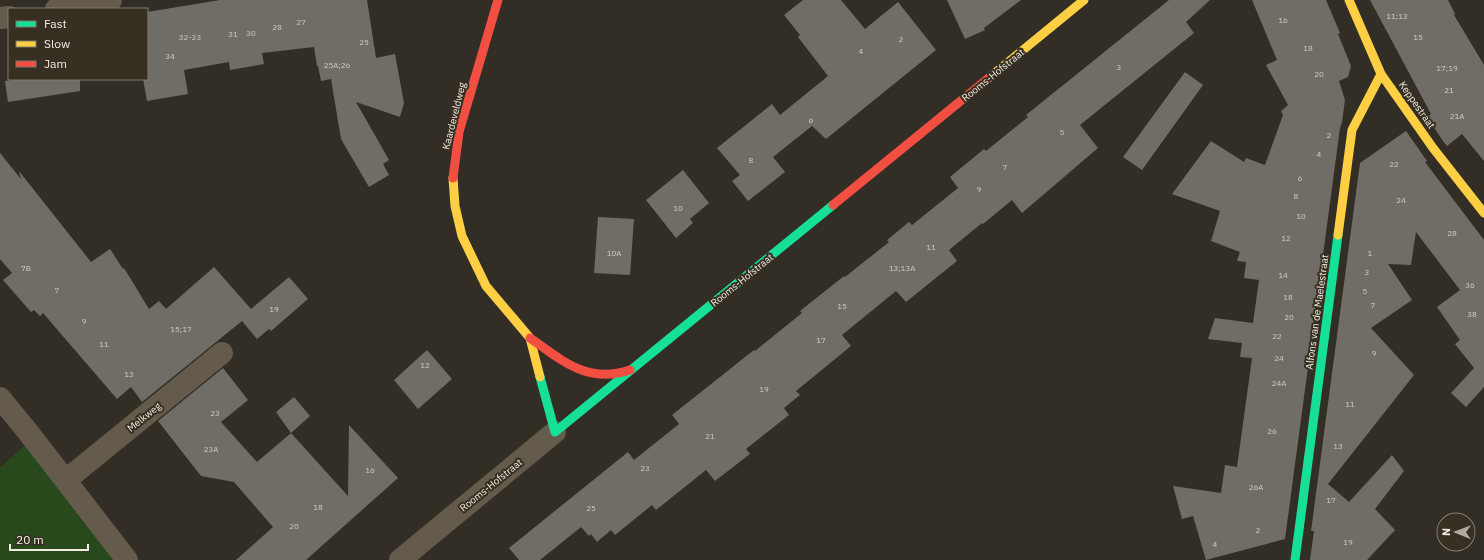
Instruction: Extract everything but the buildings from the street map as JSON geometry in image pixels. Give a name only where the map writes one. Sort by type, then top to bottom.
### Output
[{"type":"street","points":[[62,8],[112,0]]},
{"type":"street","name":"Kaardeveldweg","points":[[498,0],[460,132],[455,157],[453,181],[455,206],[462,236],[486,286],[530,338],[556,432]]},
{"type":"street","name":"Rooms-Hofstraat","points":[[400,560],[1084,0]]},
{"type":"street","name":"Keppestraat","points":[[1349,0],[1381,74],[1433,148],[1484,213]]},
{"type":"street","name":"Alfons van de Maelestraat","points":[[1295,560],[1352,130],[1381,74]]},
{"type":"street","points":[[530,338],[575,369],[587,373],[612,375],[632,369]]},
{"type":"street","name":"Melkweg","points":[[66,480],[222,353]]},
{"type":"street","points":[[0,398],[66,480],[127,560]]},
{"type":"green space","points":[[25,445],[114,560],[0,560],[0,468]]},
{"type":"traffic: fast","points":[[540,377],[555,432],[833,205]]},
{"type":"traffic: fast","points":[[1295,560],[1338,235]]},
{"type":"traffic: slow","points":[[990,77],[1084,0]]},
{"type":"traffic: slow","points":[[1349,0],[1381,74],[1433,148],[1484,213]]},
{"type":"traffic: slow","points":[[1338,235],[1352,130],[1381,74]]},
{"type":"traffic: slow","points":[[453,178],[455,206],[462,236],[486,286],[530,338],[540,377]]},
{"type":"traffic: jam","points":[[453,178],[459,132],[498,0]]},
{"type":"traffic: jam","points":[[833,205],[990,77]]},
{"type":"traffic: jam","points":[[530,338],[565,362],[588,372],[615,374],[630,370]]}]
